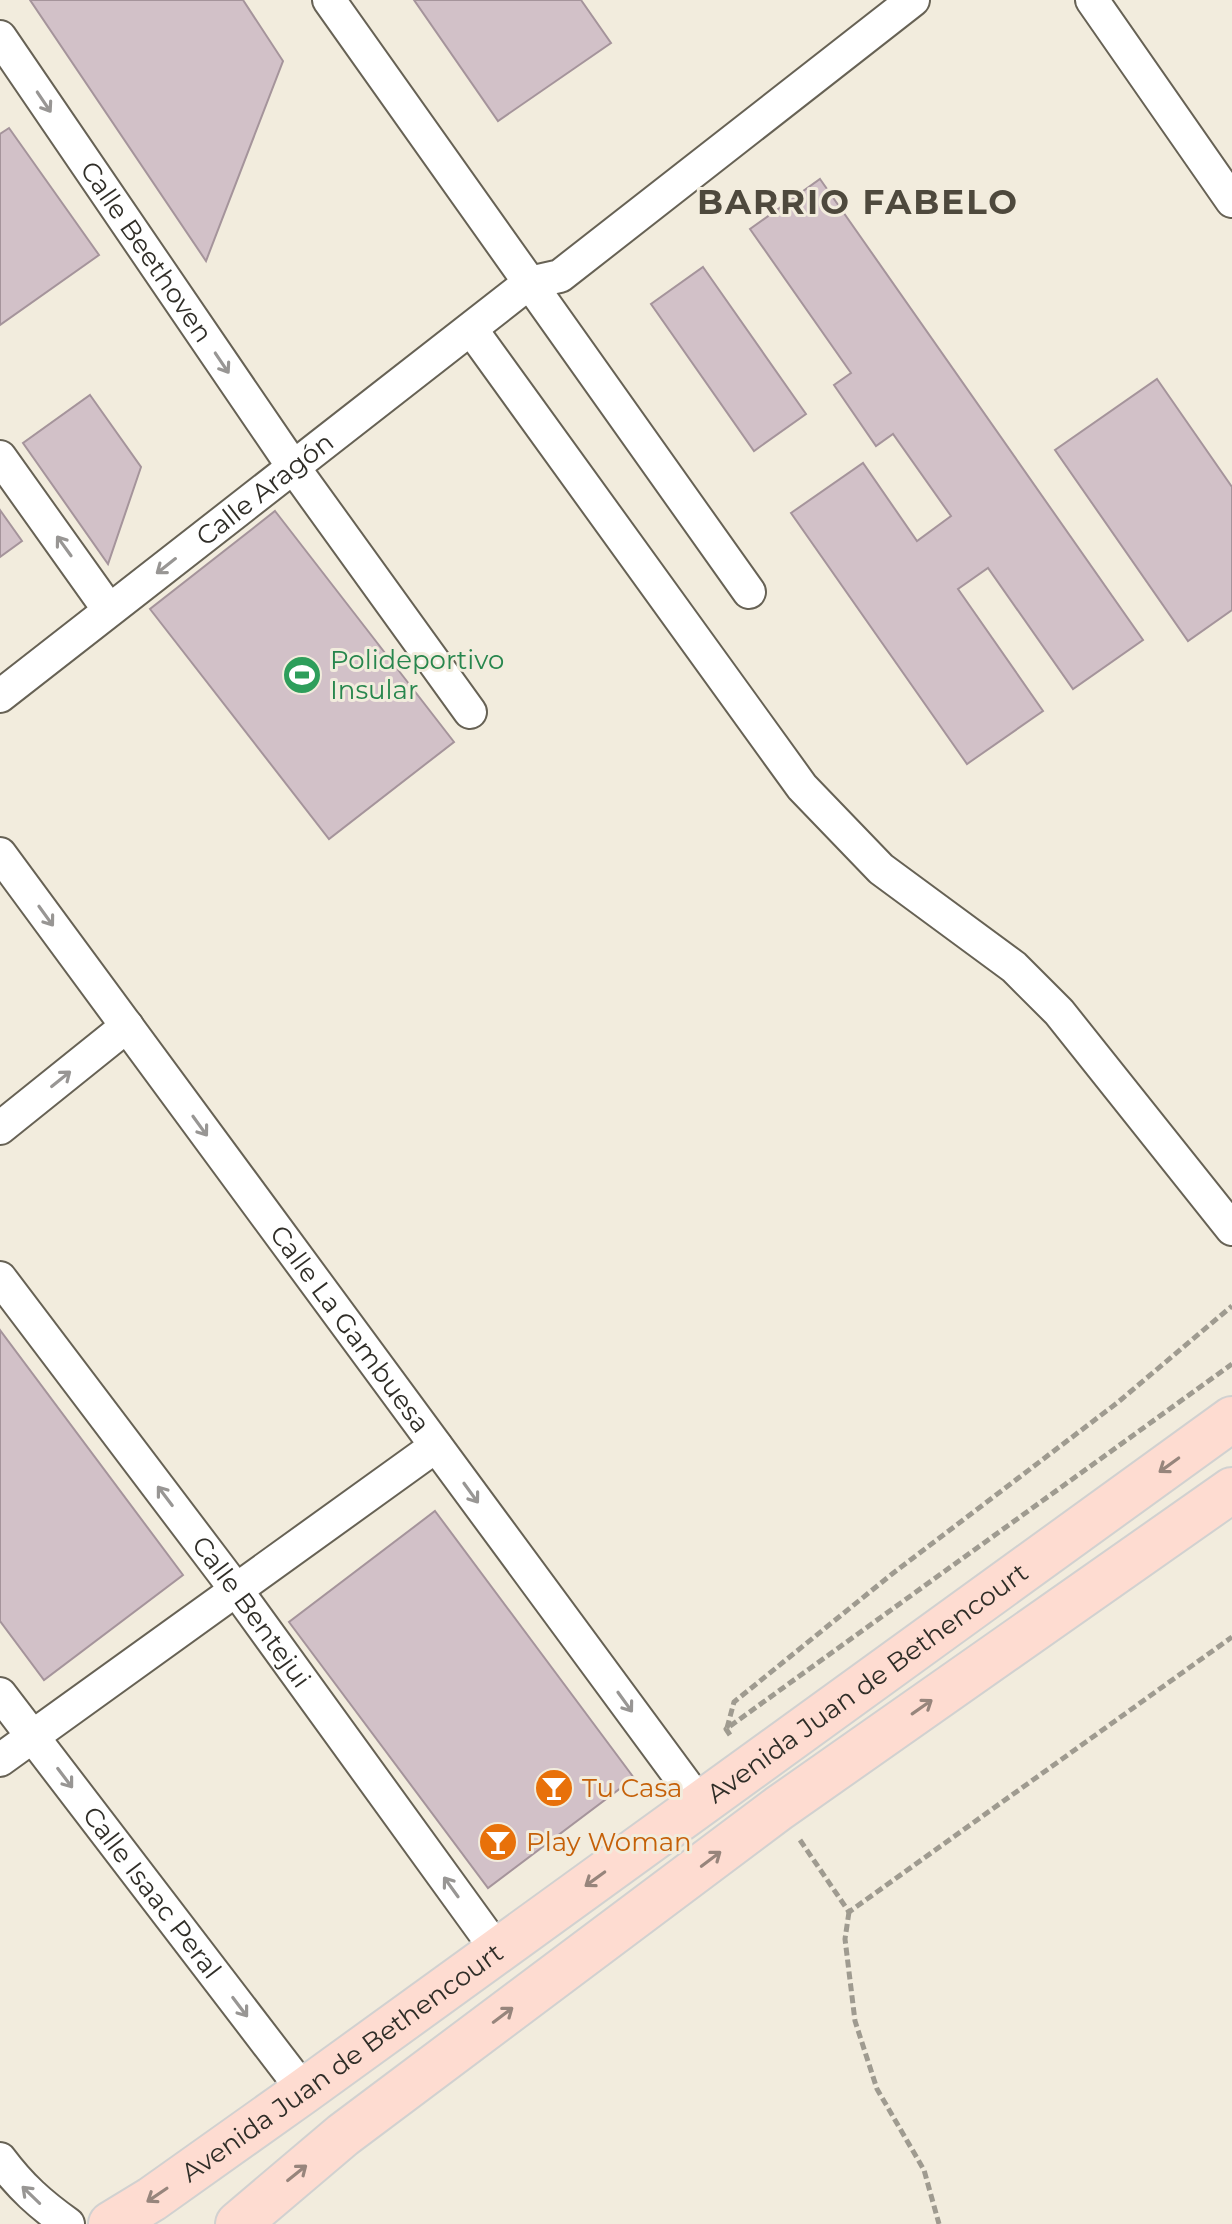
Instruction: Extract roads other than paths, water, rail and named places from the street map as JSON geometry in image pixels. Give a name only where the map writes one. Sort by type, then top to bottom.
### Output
[{"type":"main road","name":"Avenida Juan de Bethencourt","points":[[111,2224],[152,2199],[304,2091],[1232,1419]]},
{"type":"main road","name":"Avenida Juan de Bethencourt","points":[[238,2224],[343,2135],[779,1808],[1232,1490]]},
{"type":"street","points":[[329,0],[749,592]]},
{"type":"street","points":[[529,283],[560,276],[913,0]]},
{"type":"street","points":[[1092,0],[1232,201]]},
{"type":"street","name":"Calle Beethoven","points":[[0,37],[294,468],[470,712]]},
{"type":"street","name":"Calle Aragón","points":[[0,696],[529,283]]},
{"type":"street","points":[[471,329],[802,787],[881,869],[1014,967],[1059,1012],[1232,1229]]},
{"type":"street","points":[[0,457],[109,610]]},
{"type":"street","name":"Calle La Gambuesa","points":[[0,854],[700,1804]]},
{"type":"street","points":[[0,1128],[127,1026]]},
{"type":"street","name":"Calle Bentejui","points":[[0,1278],[237,1591],[497,1950]]},
{"type":"street","points":[[0,1760],[436,1446]]},
{"type":"street","name":"Calle Isaac Peral","points":[[0,1694],[304,2091]]},
{"type":"street","points":[[0,2159],[39,2204],[68,2224]]},
{"type":"place","name":"Polideportivo Insular","points":[[302,675]]},
{"type":"place","name":"Tu Casa","points":[[554,1788]]},
{"type":"place","name":"Play Woman","points":[[498,1842]]},
{"type":"district","name":"BARRIO FABELO","points":[[858,202]]}]
